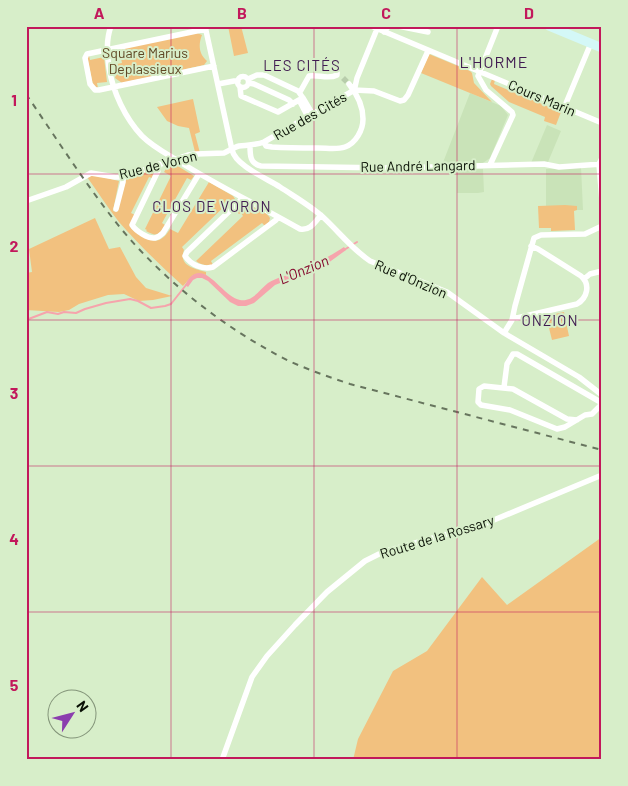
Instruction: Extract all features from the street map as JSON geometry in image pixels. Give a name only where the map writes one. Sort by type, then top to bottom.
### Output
[{"type":"main road","points":[[549,26],[602,48]]},
{"type":"street","points":[[110,26],[107,49],[114,88],[124,108],[142,135],[153,145],[199,174],[303,230],[311,226],[321,215]]},
{"type":"street","points":[[384,32],[389,26]]},
{"type":"street","points":[[398,26],[428,32]]},
{"type":"street","points":[[490,165],[513,115],[512,112],[486,90],[479,78],[479,72],[498,26]]},
{"type":"street","points":[[214,66],[99,90],[93,88],[90,84],[85,58],[87,54],[205,27],[214,66],[218,84],[232,150]]},
{"type":"street","name":"Cours Marin","points":[[374,28],[602,123]]},
{"type":"street","name":"Rue des Cités","points":[[232,150],[238,146],[250,146],[264,142],[354,90],[374,28]]},
{"type":"street","points":[[564,108],[591,43]]},
{"type":"street","points":[[354,90],[374,91],[402,101],[408,95],[428,50]]},
{"type":"street","points":[[238,81],[241,96],[278,112],[298,99],[309,76],[333,77],[339,74]]},
{"type":"street","points":[[240,87],[246,87],[250,77],[262,75],[280,83],[298,99],[311,116]]},
{"type":"street","points":[[218,84],[238,81],[242,77],[289,100],[298,99]]},
{"type":"street","points":[[275,93],[280,83]]},
{"type":"street","points":[[264,142],[266,146],[272,147],[337,148],[348,146],[357,137],[363,122],[361,107],[354,90],[348,84]]},
{"type":"street","name":"Rue André Langard","points":[[250,146],[251,160],[254,164],[258,165],[390,168],[544,164],[559,167],[601,162]]},
{"type":"street","name":"Rue de Voron","points":[[26,201],[66,187],[94,172],[122,177],[196,154],[224,153],[232,150]]},
{"type":"street","name":"Rue d'Onzion","points":[[232,150],[238,161],[278,185],[321,215],[359,254],[373,262],[447,292],[504,333],[579,377],[602,395]]},
{"type":"street","points":[[601,162],[602,201]]},
{"type":"street","points":[[159,164],[158,171],[132,225],[151,238],[157,238],[163,233],[199,174]]},
{"type":"street","points":[[116,209],[123,182],[122,177]]},
{"type":"street","points":[[242,198],[187,252],[185,256],[188,261],[204,268],[213,267],[278,217]]},
{"type":"street","points":[[504,333],[513,317],[534,238],[538,236],[585,234],[602,226]]},
{"type":"street","points":[[513,317],[517,318],[577,304],[584,300],[587,293],[584,279],[531,246]]},
{"type":"street","points":[[584,279],[590,274],[602,271]]},
{"type":"street","points":[[504,387],[507,364],[510,356],[516,354],[602,404],[594,412],[585,415],[566,427],[557,429],[510,410],[479,404],[479,389],[482,386],[504,387],[517,390],[567,419],[577,420]]},
{"type":"street","name":"Route de la Rossary","points":[[222,760],[252,677],[267,656],[295,625],[327,592],[364,561],[383,552],[482,525],[602,474]]},
{"type":"shaded area","points":[[470,93],[501,106],[508,115],[490,158],[480,165],[442,165]]},
{"type":"shaded area","points":[[547,125],[561,131],[548,162],[531,163]]},
{"type":"shaded area","points":[[581,167],[583,210],[577,210],[577,206],[546,206],[546,169]]},
{"type":"shaded area","points":[[457,169],[483,169],[484,192],[457,193]]},
{"type":"green space","points":[[228,26],[241,26],[248,53],[234,56]]},
{"type":"green space","name":"Square Marius Deplassieux","points":[[197,33],[202,35],[200,49],[207,61],[204,65],[122,83],[115,78],[116,71],[112,65],[122,63],[119,49]]},
{"type":"green space","points":[[429,54],[470,71],[474,83],[492,102],[421,73]]},
{"type":"green space","points":[[89,55],[90,60],[104,57],[107,82],[97,83],[98,88],[93,85],[87,56]]},
{"type":"green space","points":[[492,79],[495,80],[494,84],[561,112],[556,125],[544,121],[545,117],[509,102],[491,86]]},
{"type":"green space","points":[[193,99],[200,132],[195,134],[200,153],[195,152],[189,128],[167,121],[157,107]]},
{"type":"green space","points":[[171,165],[176,165],[194,176],[191,180],[187,178],[162,223],[165,225],[161,231],[153,234],[145,229],[171,176],[164,172]]},
{"type":"green space","points":[[149,171],[152,172],[152,178],[149,177],[131,213],[135,215],[130,226],[135,232],[148,239],[160,240],[170,229],[178,233],[209,182],[235,199],[232,205],[229,202],[182,247],[185,263],[206,272],[206,275],[195,274],[183,286],[119,222],[87,177],[94,175],[119,181],[113,211],[117,212],[126,180]]},
{"type":"green space","points":[[243,204],[262,210],[270,218],[269,222],[265,226],[262,223],[211,261],[213,265],[204,265],[196,261],[243,216],[236,211]]},
{"type":"green space","points":[[538,206],[577,206],[577,210],[574,211],[575,230],[551,231],[551,228],[539,228]]},
{"type":"green space","points":[[95,218],[109,249],[120,247],[136,277],[146,288],[172,296],[139,301],[124,294],[108,295],[59,312],[26,310],[26,273],[32,272],[29,249]]},
{"type":"green space","points":[[564,312],[569,336],[552,340],[546,316]]},
{"type":"green space","points":[[602,537],[602,760],[353,760],[358,739],[393,671],[427,651],[482,577],[507,605]]},
{"type":"water","points":[[344,247],[346,250],[324,266],[275,285],[254,303],[246,306],[238,306],[230,302],[208,281],[202,278],[193,280],[188,287],[185,285],[192,276],[198,273],[212,279],[233,297],[245,300],[256,295],[268,283],[312,265]]},
{"type":"waterway","name":"L'Onzion","points":[[344,250],[357,242]]},
{"type":"waterway","name":"L'Onzion","points":[[26,320],[47,312],[58,314],[64,312],[76,313],[106,303],[130,299],[151,308],[165,306],[171,304],[186,285]]},
{"type":"tunnel","points":[[343,78],[349,84]]},
{"type":"railway","points":[[26,94],[89,186],[129,238],[192,298],[264,348],[289,361],[350,384],[602,450]]},
{"type":"district","name":"L'HORME","points":[[494,62]]},
{"type":"district","name":"LES CITÉS","points":[[302,66]]},
{"type":"district","name":"CLOS DE VORON","points":[[212,207]]},
{"type":"district","name":"ONZION","points":[[550,321]]}]
